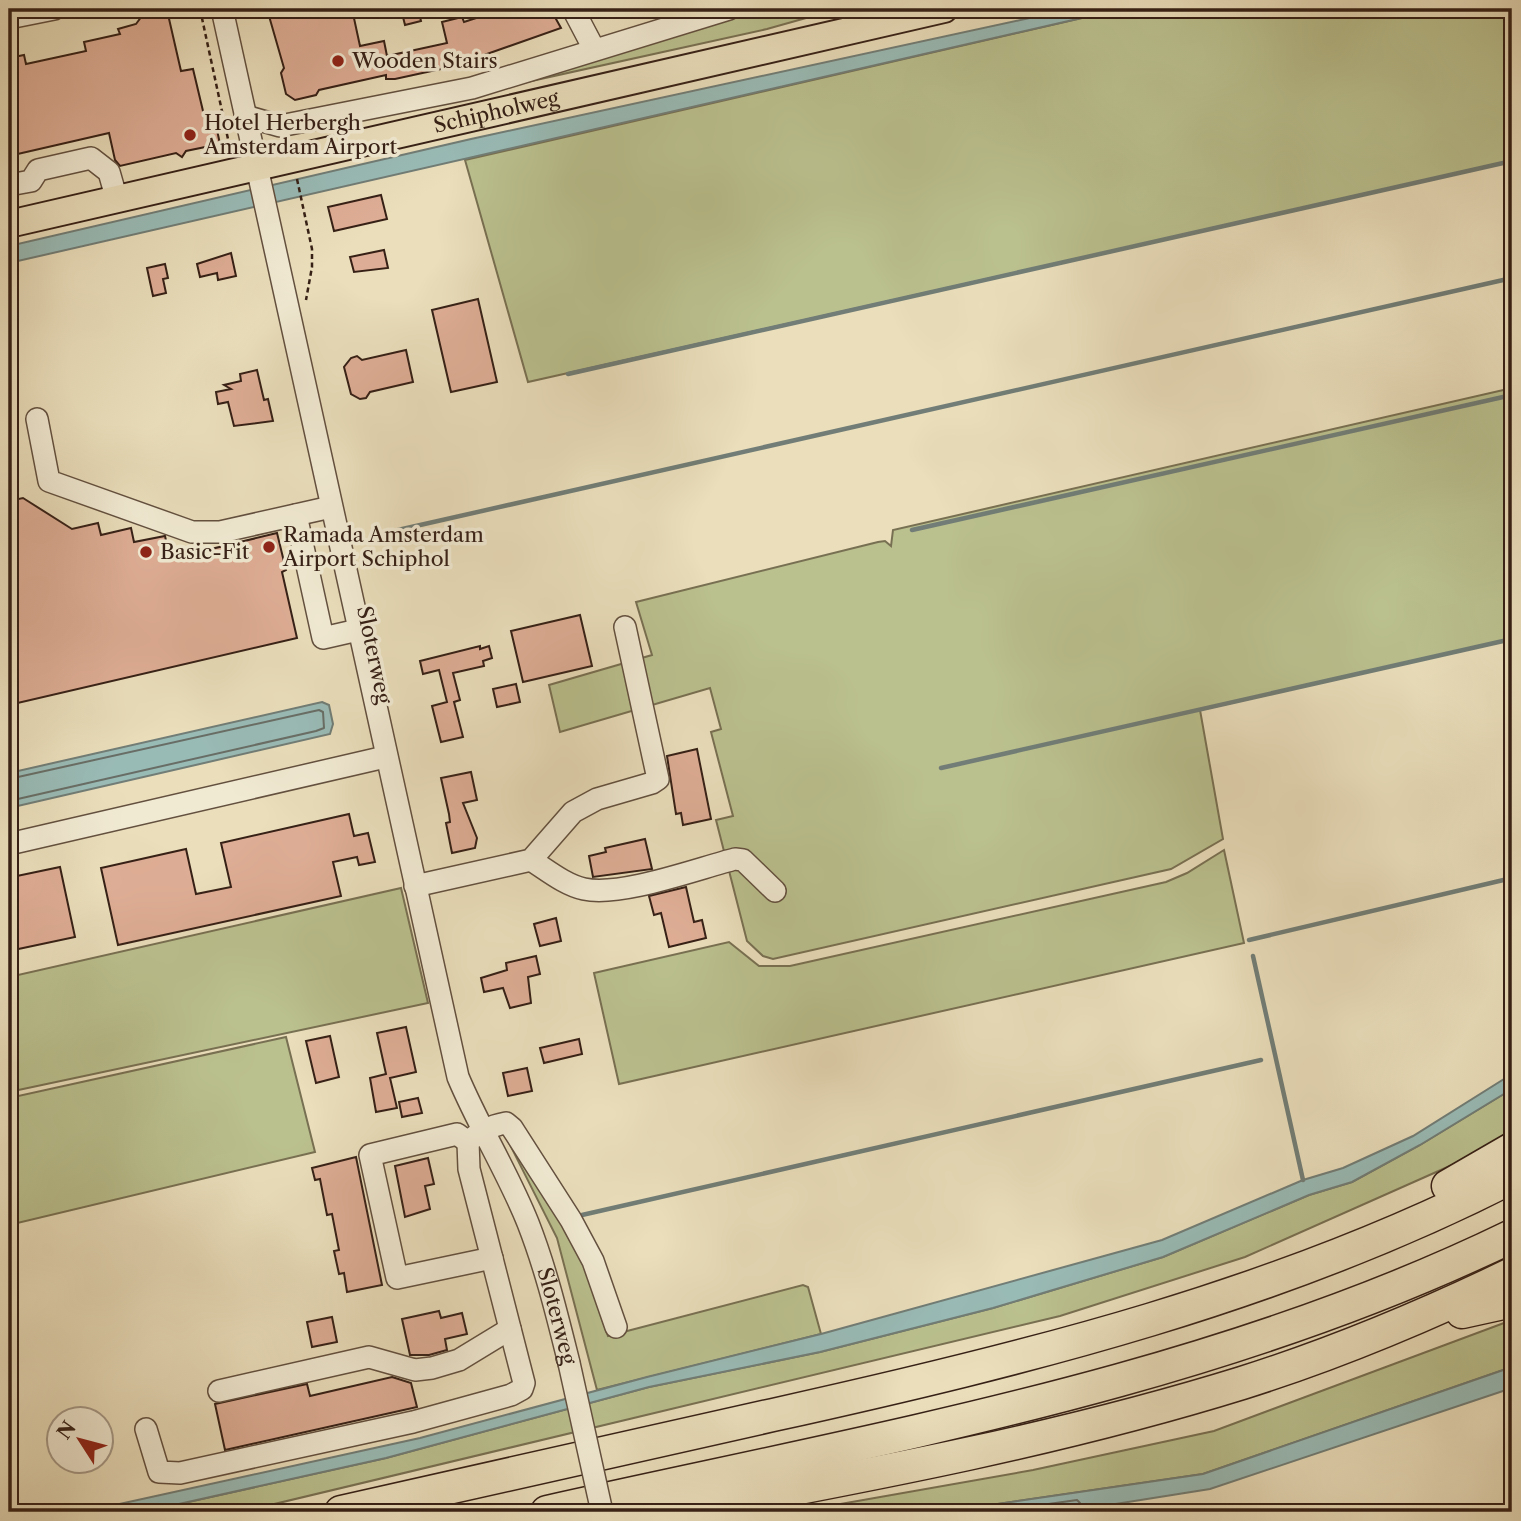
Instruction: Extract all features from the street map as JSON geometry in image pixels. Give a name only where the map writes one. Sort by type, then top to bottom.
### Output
[{"type":"highway","points":[[1211,1303],[1338,1237],[1464,1179],[1512,1149]]},
{"type":"highway","points":[[341,1512],[889,1390],[1211,1303],[1326,1261],[1465,1201],[1512,1177]]},
{"type":"highway","points":[[551,1511],[874,1439],[1180,1364],[1322,1315],[1512,1236]]},
{"type":"highway","points":[[673,1512],[898,1470],[1095,1425],[1244,1382],[1395,1327],[1512,1274]]},
{"type":"highway","points":[[1395,1327],[1512,1301]]},
{"type":"highway","points":[[551,1511],[649,1512]]},
{"type":"main road","name":"Schipholweg","points":[[9,224],[117,200],[260,174],[944,9]]},
{"type":"street","points":[[10,15],[54,9]]},
{"type":"street","name":"Sloterweg","points":[[222,9],[385,757],[458,1077],[474,1136],[527,1220],[548,1279],[602,1512]]},
{"type":"street","points":[[573,9],[594,50]]},
{"type":"street","name":"Schipholweg","points":[[245,116],[280,126],[472,88],[729,9]]},
{"type":"street","points":[[9,185],[31,181],[38,170],[91,158],[109,172],[117,200]]},
{"type":"street","points":[[37,419],[49,481],[192,532],[220,532],[331,507]]},
{"type":"street","points":[[296,515],[323,638],[358,630]]},
{"type":"street","points":[[415,886],[531,860],[573,812],[597,799],[658,779],[625,626]]},
{"type":"street","points":[[9,845],[385,757]]},
{"type":"street","points":[[531,860],[567,882],[583,889],[601,891],[622,889],[734,859],[743,860],[775,891]]},
{"type":"street","points":[[492,1258],[397,1278],[370,1155],[457,1134],[474,1136],[506,1123],[512,1128],[571,1220],[593,1261],[616,1326]]},
{"type":"street","name":"Sloterweg","points":[[146,1429],[159,1472],[180,1472],[414,1422],[511,1395],[522,1389],[524,1383],[469,1168],[474,1136]]},
{"type":"street","points":[[219,1391],[369,1357],[415,1370],[432,1368],[459,1360],[510,1329]]},
{"type":"path","points":[[200,9],[231,154]]},
{"type":"path","points":[[297,178],[312,249],[312,268],[304,307]]},
{"type":"green space","points":[[762,9],[838,9],[767,29],[504,87],[521,79]]},
{"type":"green space","points":[[1121,9],[1512,9],[1512,161],[528,382],[465,160]]},
{"type":"green space","points":[[1512,388],[1512,639],[1200,710],[1223,839],[1171,869],[773,959],[763,956],[747,941],[716,820],[733,816],[711,732],[721,729],[710,688],[560,732],[549,685],[652,655],[636,602],[878,542],[885,541],[891,546],[893,530]]},
{"type":"green space","points":[[1224,850],[1244,943],[619,1084],[594,973],[729,942],[759,966],[790,966],[1166,882],[1187,873]]},
{"type":"green space","points":[[401,888],[428,1003],[9,1092],[9,977]]},
{"type":"green space","points":[[286,1037],[315,1152],[9,1225],[9,1098]]},
{"type":"green space","points":[[1512,1089],[1512,1131],[1452,1165],[1245,1257],[1060,1316],[241,1512],[143,1512],[386,1458],[649,1387],[820,1352],[993,1308],[1163,1257],[1309,1195],[1352,1182],[1420,1145]]},
{"type":"green space","points":[[502,1129],[571,1228],[608,1336],[803,1285],[808,1287],[821,1334],[597,1390],[557,1238]]},
{"type":"green space","points":[[1512,1320],[1512,1367],[1203,1474],[943,1512],[795,1512],[1033,1470],[1214,1431]]},
{"type":"water","points":[[1071,9],[1121,9],[9,263],[9,246],[471,139]]},
{"type":"water","points":[[322,702],[329,705],[333,724],[330,734],[9,808],[9,773]]},
{"type":"water","points":[[1512,1074],[1512,1089],[1420,1145],[1352,1182],[1309,1195],[1163,1257],[993,1308],[820,1352],[649,1387],[386,1458],[143,1512],[83,1512],[420,1438],[821,1334],[1162,1240],[1303,1180],[1343,1168],[1413,1136]]},
{"type":"water","points":[[1512,1367],[1512,1388],[1210,1489],[1065,1512],[943,1512],[1203,1474]]},
{"type":"building","points":[[267,9],[352,9],[360,46],[384,41],[387,56],[447,43],[442,22],[462,17],[464,22],[504,9],[533,9],[537,17],[551,10],[561,28],[450,67],[395,79],[386,79],[386,75],[319,90],[316,95],[295,100],[286,94],[281,73],[284,68]]},
{"type":"building","points":[[401,9],[418,9],[421,21],[405,25]]},
{"type":"building","points":[[167,10],[181,71],[193,69],[208,132],[217,130],[220,144],[186,151],[182,157],[176,153],[120,166],[115,160],[109,133],[9,156],[9,58],[24,55],[26,64],[86,51],[84,42],[120,34],[118,29],[136,24],[145,12]]},
{"type":"building","points":[[381,195],[387,219],[334,231],[328,207]]},
{"type":"building","points":[[384,250],[388,268],[354,272],[350,257]]},
{"type":"building","points":[[231,253],[236,276],[218,280],[217,273],[200,277],[197,264]]},
{"type":"building","points":[[165,264],[168,278],[163,279],[166,293],[153,296],[147,268]]},
{"type":"building","points":[[478,299],[497,382],[451,392],[432,310]]},
{"type":"building","points":[[406,350],[413,382],[370,392],[366,398],[360,399],[351,394],[344,367],[351,358],[357,356],[362,360]]},
{"type":"building","points":[[257,370],[264,400],[268,399],[273,421],[234,426],[228,402],[218,404],[216,392],[231,389],[224,385],[241,381],[240,374]]},
{"type":"building","points":[[23,498],[72,529],[98,523],[101,535],[131,528],[134,542],[165,536],[170,559],[277,533],[286,570],[282,572],[297,638],[9,705],[9,501]]},
{"type":"building","points":[[580,615],[592,666],[523,682],[511,631]]},
{"type":"building","points":[[480,646],[480,649],[489,646],[492,658],[483,661],[484,666],[453,673],[460,700],[454,702],[463,737],[441,742],[432,706],[447,702],[439,670],[423,674],[420,661]]},
{"type":"building","points":[[516,684],[520,702],[497,707],[493,689]]},
{"type":"building","points":[[697,749],[711,819],[683,825],[681,813],[676,814],[667,756]]},
{"type":"building","points":[[471,772],[477,800],[463,803],[477,838],[475,848],[452,853],[446,823],[450,822],[449,814],[441,778]]},
{"type":"building","points":[[349,814],[354,836],[368,833],[375,862],[359,865],[357,857],[333,862],[341,896],[118,945],[101,868],[186,849],[196,894],[231,887],[221,843]]},
{"type":"building","points":[[645,839],[652,869],[593,877],[589,856],[606,852],[605,848]]},
{"type":"building","points":[[60,867],[75,937],[9,951],[9,883],[13,882],[12,877]]},
{"type":"building","points":[[686,887],[694,922],[702,920],[706,938],[669,947],[661,913],[654,915],[649,896]]},
{"type":"building","points":[[556,918],[561,941],[540,946],[534,924]]},
{"type":"building","points":[[536,956],[540,974],[528,977],[531,1003],[510,1008],[503,988],[484,992],[481,978],[507,970],[506,963]]},
{"type":"building","points":[[406,1027],[416,1072],[390,1078],[397,1108],[376,1112],[370,1078],[386,1074],[377,1033]]},
{"type":"building","points":[[330,1036],[339,1077],[316,1083],[306,1041]]},
{"type":"building","points":[[579,1039],[582,1054],[544,1063],[540,1048]]},
{"type":"building","points":[[527,1068],[532,1091],[508,1096],[503,1073]]},
{"type":"building","points":[[418,1098],[422,1113],[402,1117],[399,1102]]},
{"type":"building","points":[[356,1157],[382,1285],[347,1292],[344,1273],[339,1274],[334,1251],[339,1250],[332,1214],[327,1215],[320,1179],[315,1180],[312,1168]]},
{"type":"building","points":[[428,1158],[434,1184],[425,1186],[430,1209],[405,1217],[395,1166]]},
{"type":"building","points":[[439,1311],[441,1318],[462,1313],[467,1334],[445,1339],[447,1350],[429,1355],[410,1355],[402,1319]]},
{"type":"building","points":[[332,1317],[337,1342],[312,1347],[307,1322]]},
{"type":"building","points":[[392,1377],[411,1383],[417,1407],[225,1450],[215,1404],[307,1384],[310,1396]]},
{"type":"waterway","points":[[568,374],[1512,161]]},
{"type":"waterway","points":[[398,530],[1512,278]]},
{"type":"waterway","points":[[912,530],[1512,395]]},
{"type":"waterway","points":[[941,768],[1512,639]]},
{"type":"waterway","points":[[1249,940],[1512,878]]},
{"type":"waterway","points":[[1253,956],[1303,1180]]},
{"type":"waterway","points":[[582,1215],[1261,1060]]},
{"type":"place","name":"Wooden Stairs","points":[[338,61]]},
{"type":"place","name":"Hotel Herbergh Amsterdam Airport","points":[[190,135]]},
{"type":"place","name":"Ramada Amsterdam Airport Schiphol","points":[[269,547]]},
{"type":"place","name":"Basic-Fit","points":[[146,552]]}]
